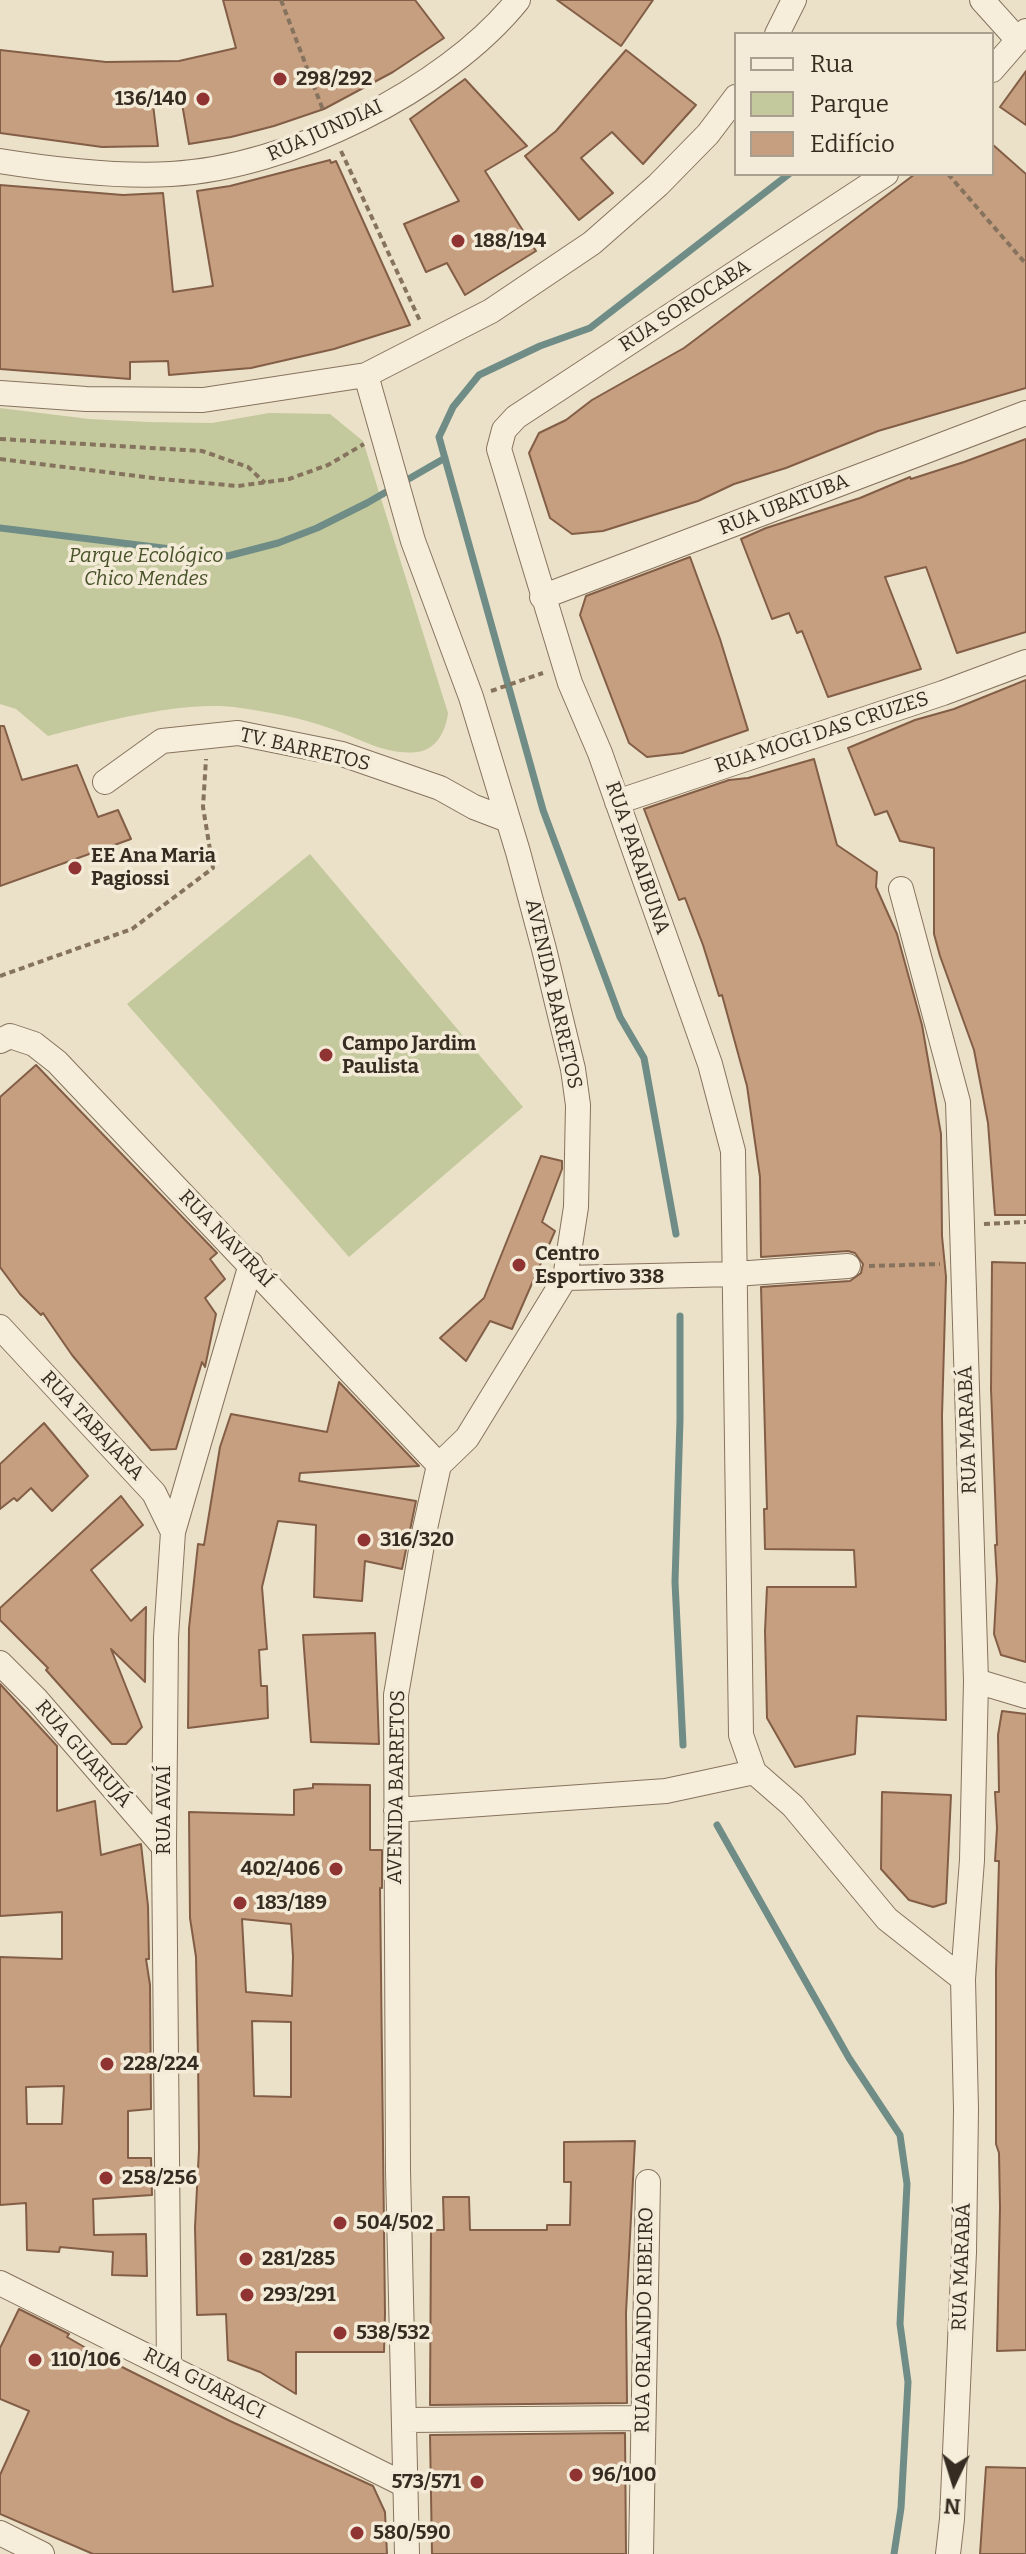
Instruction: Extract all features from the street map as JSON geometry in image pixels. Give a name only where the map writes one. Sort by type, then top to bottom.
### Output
[{"type":"street","name":"RUA JUNDIAI","points":[[0,161],[65,171],[172,174],[257,161],[354,122],[429,81],[502,20],[518,0]]},
{"type":"street","points":[[778,32],[794,0]]},
{"type":"street","points":[[982,0],[1022,36],[994,68]]},
{"type":"street","points":[[0,393],[86,399],[203,400],[366,375],[491,311],[592,243],[658,185],[698,144],[734,99]]},
{"type":"street","name":"RUA SOROCABA","points":[[499,449],[504,430],[516,417],[883,176]]},
{"type":"street","name":"AVENIDA BARRETOS","points":[[366,375],[413,541],[471,697],[508,820],[544,949],[573,1069],[578,1105],[576,1207],[565,1278],[467,1438],[439,1465],[396,1695],[398,2170],[407,2554]]},
{"type":"street","name":"RUA UBATUBA","points":[[542,597],[1026,413]]},
{"type":"street","name":"RUA PARAIBUNA","points":[[499,449],[565,666],[617,802],[724,1110],[733,1151],[735,1274]]},
{"type":"street","name":"RUA MOGI DAS CRUZES","points":[[617,802],[943,693],[1026,662]]},
{"type":"street","name":"TV. BARRETOS","points":[[105,782],[162,741],[238,733],[342,754],[440,788],[474,807],[508,820]]},
{"type":"street","name":"RUA MARABÁ","points":[[901,889],[958,1102],[976,1681],[972,1860],[963,1979],[966,2109],[964,2252],[948,2554]]},
{"type":"street","name":"RUA NAVIRAÍ","points":[[0,1041],[10,1036],[34,1044],[57,1062],[439,1465]]},
{"type":"street","name":"RUA AVAÍ","points":[[169,2366],[164,1847],[166,1637],[173,1532],[251,1264]]},
{"type":"street","points":[[565,1278],[735,1274],[848,1266]]},
{"type":"street","points":[[735,1274],[741,1735],[754,1772],[793,1806],[887,1919],[963,1979]]},
{"type":"street","name":"RUA TABAJARA","points":[[0,1327],[154,1493],[173,1532]]},
{"type":"street","name":"RUA GUARUJÁ","points":[[0,1663],[37,1700],[164,1847]]},
{"type":"street","points":[[976,1681],[1026,1696]]},
{"type":"street","points":[[396,1810],[666,1791],[754,1772]]},
{"type":"street","name":"RUA ORLANDO RIBEIRO","points":[[641,2554],[648,2182]]},
{"type":"street","name":"RUA GUARACI","points":[[0,2283],[407,2486]]},
{"type":"street","points":[[405,2420],[643,2418]]},
{"type":"street","points":[[0,2533],[42,2554]]},
{"type":"path","points":[[281,0],[331,131],[430,342]]},
{"type":"path","points":[[950,176],[1026,264]]},
{"type":"path","points":[[0,439],[202,451],[248,467],[265,483]]},
{"type":"path","points":[[0,459],[238,486],[289,479],[386,442]]},
{"type":"path","points":[[471,697],[565,666]]},
{"type":"path","points":[[0,976],[132,929],[213,868],[203,807],[207,736]]},
{"type":"path","points":[[962,1226],[1026,1222]]},
{"type":"path","points":[[848,1266],[963,1264]]},
{"type":"green space","name":"Parque Ecológico Chico Mendes","points":[[0,408],[89,419],[148,422],[212,423],[269,413],[330,414],[363,441],[448,713],[439,738],[424,750],[394,751],[297,718],[219,706],[144,713],[48,736],[16,709],[0,704]]},
{"type":"green space","name":"Campo Jardim Paulista","points":[[310,854],[523,1107],[349,1257],[127,1004]]},
{"type":"building","points":[[223,0],[415,0],[444,38],[393,72],[324,109],[231,137],[189,144],[180,92],[152,96],[158,146],[102,147],[0,133],[0,50],[106,62],[179,61],[236,48]]},
{"type":"building","points":[[557,0],[653,0],[621,46]]},
{"type":"building","points":[[626,50],[696,105],[643,164],[612,132],[581,158],[613,193],[579,220],[525,156],[556,131]]},
{"type":"building","points":[[1026,71],[1026,125],[1000,107]]},
{"type":"building","points":[[465,79],[527,146],[485,171],[536,251],[465,295],[447,263],[426,272],[404,224],[459,201],[410,119]]},
{"type":"building","points":[[994,146],[1026,174],[1026,388],[878,431],[786,468],[734,484],[698,501],[603,531],[572,534],[550,518],[529,453],[539,433],[566,420],[592,400],[684,348],[912,176],[994,176]]},
{"type":"building","points":[[330,160],[331,163],[336,161],[410,325],[334,349],[251,368],[169,375],[168,361],[130,362],[130,379],[0,369],[0,185],[123,195],[163,193],[173,292],[213,286],[197,191],[230,186]]},
{"type":"building","points":[[1026,439],[1026,632],[957,653],[926,567],[885,577],[921,669],[828,697],[802,631],[797,633],[789,613],[772,619],[741,539],[860,498],[910,477],[964,462]]},
{"type":"building","points":[[690,557],[748,730],[682,753],[647,757],[629,743],[580,615],[586,596]]},
{"type":"building","points":[[1026,680],[1026,1215],[995,1215],[988,1123],[974,1050],[934,934],[934,848],[900,841],[887,811],[875,815],[848,748]]},
{"type":"building","points":[[0,726],[4,726],[22,780],[77,765],[98,817],[118,810],[131,839],[0,886]]},
{"type":"building","points":[[814,759],[837,845],[877,872],[876,887],[897,934],[922,1025],[941,1134],[942,1236],[946,1277],[942,1416],[946,1720],[857,1716],[855,1754],[795,1767],[767,1718],[767,1587],[856,1587],[854,1550],[765,1549],[764,1509],[767,1509],[761,1287],[850,1281],[861,1273],[863,1264],[855,1253],[848,1251],[761,1257],[760,1177],[747,1086],[722,995],[719,996],[685,898],[679,900],[644,809],[729,780],[748,778]]},
{"type":"building","points":[[36,1065],[217,1253],[210,1259],[225,1279],[205,1298],[216,1314],[205,1367],[202,1362],[176,1449],[151,1450],[72,1355],[43,1313],[41,1315],[20,1294],[0,1267],[0,1097]]},
{"type":"building","name":"Centro Esportivo 338","points":[[541,1156],[562,1161],[562,1169],[542,1222],[555,1231],[512,1329],[490,1321],[466,1361],[440,1338],[484,1298]]},
{"type":"building","points":[[992,1262],[1026,1263],[1026,1662],[1001,1655],[994,1634],[997,1545],[991,1389]]},
{"type":"building","points":[[339,1382],[419,1466],[300,1473],[299,1481],[416,1501],[402,1569],[365,1561],[362,1601],[314,1597],[316,1525],[278,1521],[262,1587],[267,1649],[259,1650],[261,1686],[267,1686],[268,1718],[188,1728],[189,1628],[198,1544],[204,1545],[220,1447],[231,1414],[327,1432]]},
{"type":"building","points":[[44,1423],[88,1476],[52,1511],[31,1488],[17,1501],[14,1498],[0,1509],[0,1464]]},
{"type":"building","points":[[121,1496],[143,1525],[91,1570],[131,1621],[146,1607],[145,1682],[111,1649],[142,1727],[126,1744],[112,1744],[46,1670],[48,1668],[0,1620],[0,1608]]},
{"type":"building","points":[[375,1633],[379,1744],[311,1742],[303,1635]]},
{"type":"building","points":[[0,1684],[57,1746],[57,1811],[95,1801],[101,1855],[141,1844],[148,1906],[149,1959],[146,1959],[150,1985],[151,2109],[128,2111],[128,2158],[151,2158],[152,2195],[93,2199],[94,2235],[146,2234],[147,2276],[112,2275],[113,2252],[60,2247],[59,2252],[27,2250],[26,2203],[0,2205],[0,1957],[62,1959],[62,1912],[0,1916]],"holes":[[[64,2086],[62,2124],[27,2124],[26,2087]]]},
{"type":"building","points":[[1002,1711],[1026,1714],[1026,2350],[997,2351],[1000,2208],[999,2153],[996,2144],[996,1971],[999,1861],[995,1861],[995,1792],[999,1792],[998,1735]]},
{"type":"building","points":[[313,1784],[370,1785],[370,1850],[382,1850],[384,2352],[296,2352],[296,2394],[260,2372],[228,2360],[226,2314],[197,2315],[198,2059],[196,1957],[190,1918],[189,1812],[294,1815],[294,1790],[313,1788]],"holes":[[[242,1919],[291,1924],[292,1996],[246,1992]],[[252,2021],[291,2022],[291,2097],[254,2096]]]},
{"type":"building","points":[[882,1792],[951,1795],[946,1903],[933,1907],[909,1900],[881,1869]]},
{"type":"building","points":[[635,2141],[626,2313],[627,2403],[430,2405],[431,2230],[444,2230],[443,2197],[469,2197],[470,2230],[547,2230],[547,2225],[570,2225],[571,2182],[564,2182],[564,2142]]},
{"type":"building","points":[[19,2309],[69,2334],[67,2337],[98,2355],[230,2421],[373,2486],[385,2512],[387,2554],[93,2554],[0,2514],[0,2475],[29,2411],[0,2399],[0,2348]]},
{"type":"building","points":[[625,2433],[626,2554],[432,2554],[430,2435]]},
{"type":"building","points":[[986,2467],[1026,2468],[1026,2554],[980,2554]]},
{"type":"waterway","points":[[676,1234],[644,1058],[620,1017],[543,810],[439,437],[453,407],[479,375],[540,346],[590,328],[786,176]]},
{"type":"waterway","points":[[0,528],[228,556],[278,543],[317,528],[445,458]]},
{"type":"waterway","points":[[680,1316],[675,1582],[683,1745]]},
{"type":"waterway","points":[[717,1825],[849,2058],[900,2135],[907,2184],[900,2324],[908,2382],[901,2508],[894,2554]]},
{"type":"place","name":"298/292","points":[[280,79]]},
{"type":"place","name":"136/140","points":[[203,99]]},
{"type":"place","name":"188/194","points":[[458,241]]},
{"type":"place","name":"EE Ana Maria Pagiossi","points":[[75,868]]},
{"type":"place","name":"Campo Jardim Paulista","points":[[326,1055]]},
{"type":"place","name":"Centro Esportivo 338","points":[[519,1265]]},
{"type":"place","name":"316/320","points":[[364,1540]]},
{"type":"place","name":"402/406","points":[[336,1869]]},
{"type":"place","name":"183/189","points":[[240,1903]]},
{"type":"place","name":"228/224","points":[[107,2064]]},
{"type":"place","name":"258/256","points":[[106,2178]]},
{"type":"place","name":"504/502","points":[[340,2223]]},
{"type":"place","name":"281/285","points":[[246,2259]]},
{"type":"place","name":"293/291","points":[[247,2295]]},
{"type":"place","name":"538/532","points":[[340,2333]]},
{"type":"place","name":"110/106","points":[[35,2360]]},
{"type":"place","name":"96/100","points":[[576,2475]]},
{"type":"place","name":"573/571","points":[[477,2482]]},
{"type":"place","name":"580/590","points":[[357,2533]]}]
